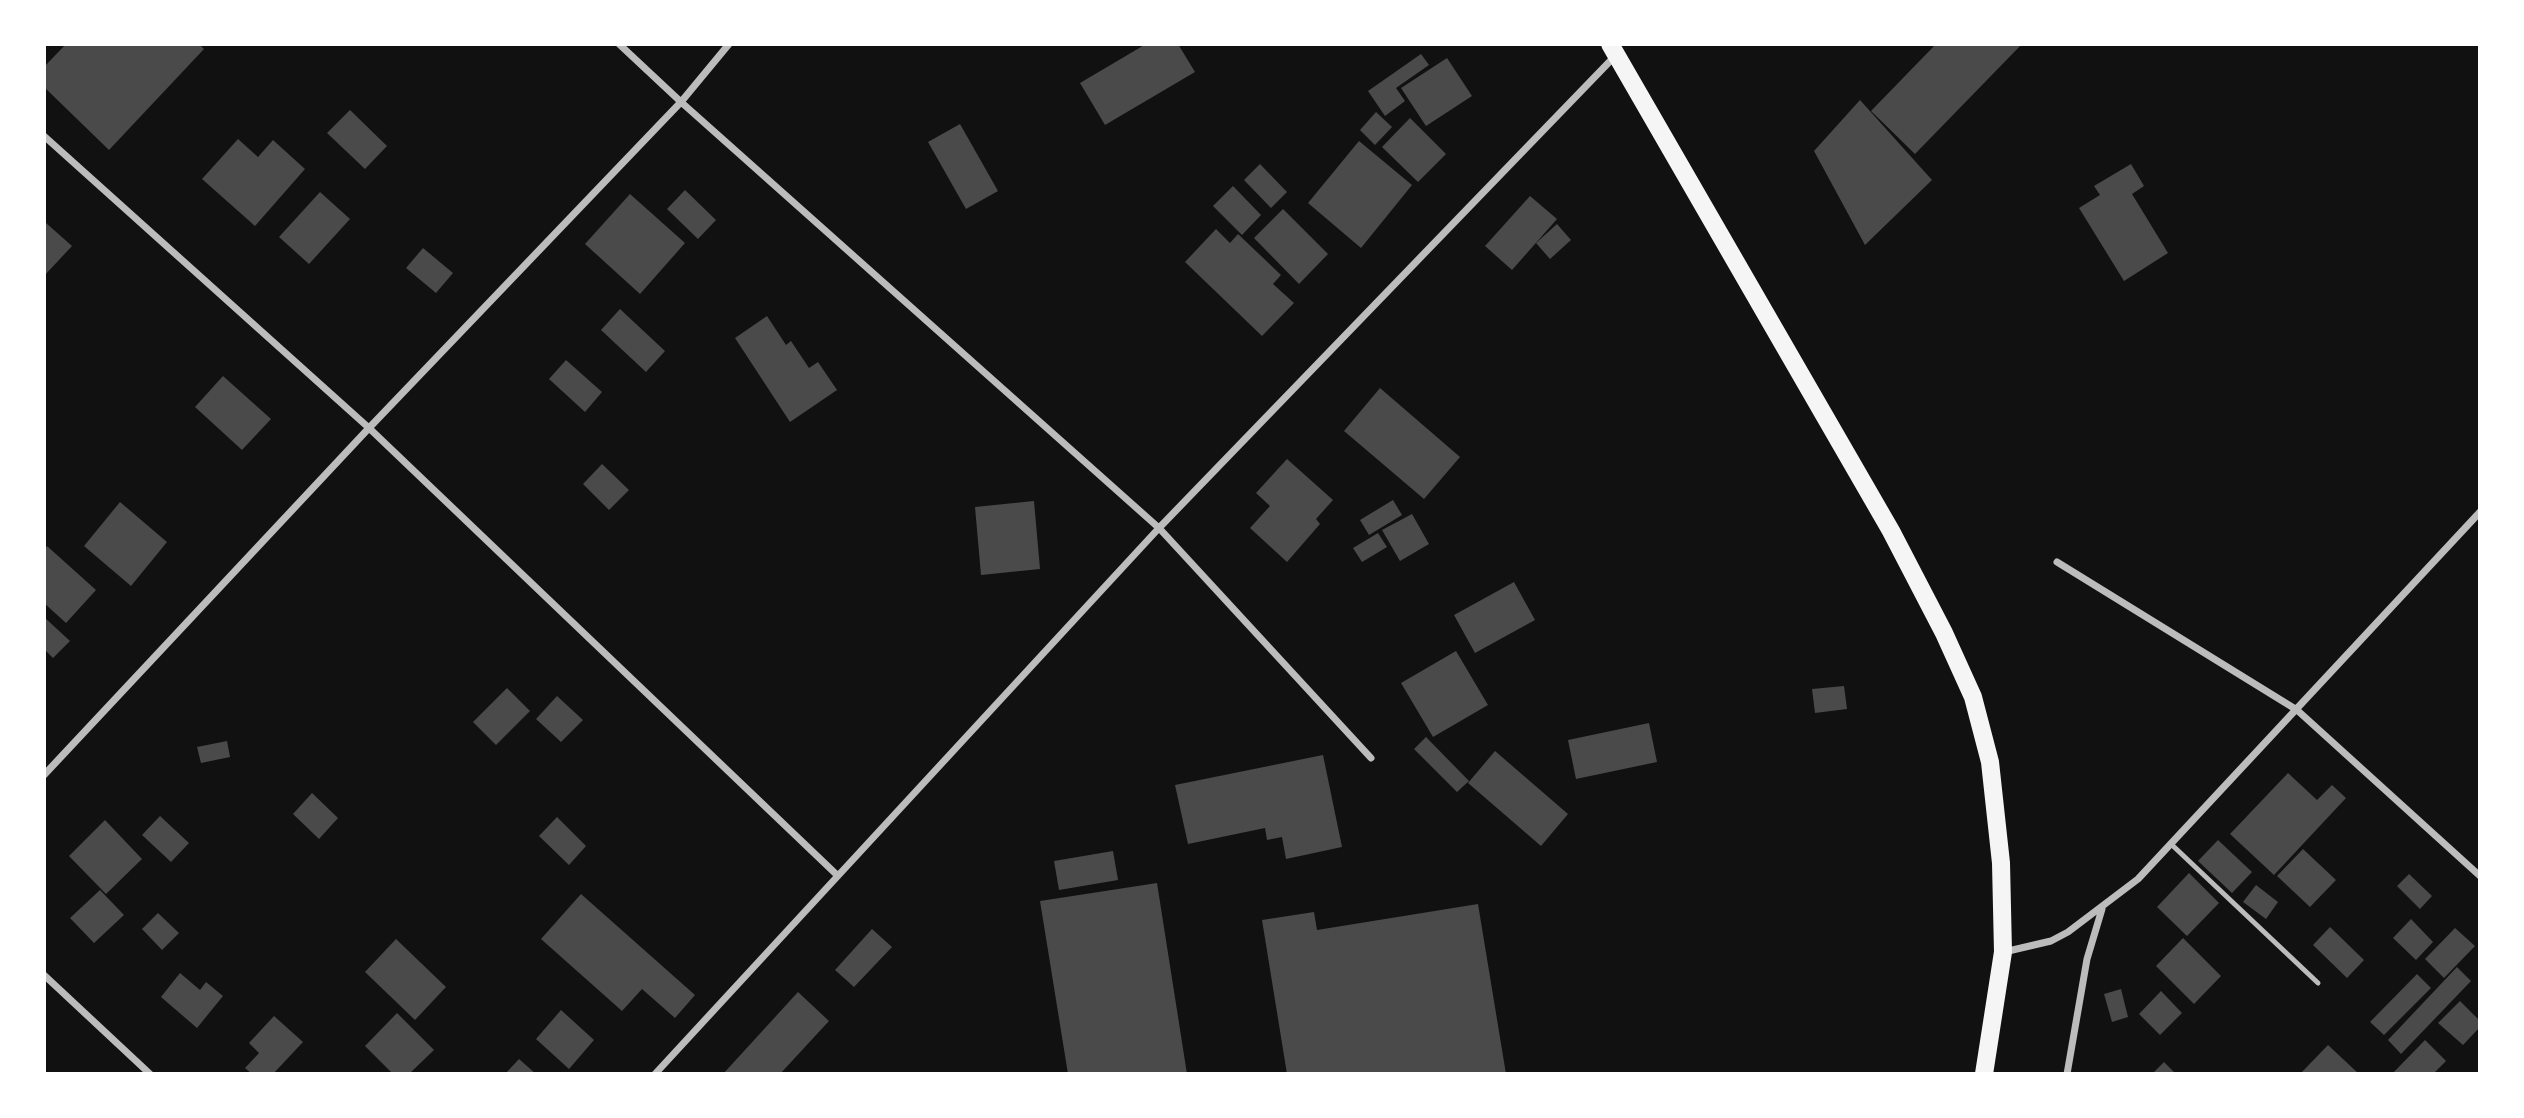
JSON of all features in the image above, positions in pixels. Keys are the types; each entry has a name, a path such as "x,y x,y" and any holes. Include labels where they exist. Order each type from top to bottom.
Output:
{"main road":[{"path":"1609,48 1891,531 1944,633 1973,697 1990,762 2001,863 2003,952 1984,1074"}],"street":[{"path":"619,44 1159,528 1371,758"},
{"path":"44,775 369,428 681,102 729,44"},
{"path":"655,1074 1159,528 1609,48"},
{"path":"44,136 369,428 837,875"},
{"path":"2003,952 2051,941 2068,932 2102,909 2138,879 2480,512"},
{"path":"2057,562 2297,710 2480,876"},
{"path":"2067,1074 2087,959 2102,909"},
{"path":"44,975 149,1074"}],"lane":[{"path":"2171,844 2318,983"}],"building":[{"path":"66,44 199,44 204,49 109,150 44,87 44,67"},
{"path":"1146,44 1178,44 1195,72 1105,125 1080,83"},
{"path":"1936,44 2022,44 1915,154 1871,111"},
{"path":"1421,54 1429,65 1396,88 1405,101 1385,116 1368,91"},
{"path":"1447,58 1472,96 1426,126 1401,88"},
{"path":"1860,100 1932,180 1865,245 1814,151"},
{"path":"350,110 387,146 365,169 327,133"},
{"path":"1376,112 1392,127 1375,145 1360,130"},
{"path":"1410,118 1446,154 1418,182 1382,147"},
{"path":"960,124 998,191 966,209 928,142"},
{"path":"238,139 258,157 273,140 305,169 255,226 202,179"},
{"path":"1359,141 1412,185 1361,248 1308,203"},
{"path":"1260,164 1287,192 1271,208 1244,180"},
{"path":"2131,164 2144,186 2132,194 2168,253 2124,281 2079,208 2100,195 2094,186"},
{"path":"1233,186 1261,215 1242,235 1213,206"},
{"path":"685,190 716,220 698,239 667,209"},
{"path":"320,192 350,219 309,264 279,237"},
{"path":"630,194 685,243 640,294 585,244"},
{"path":"1530,196 1557,219 1512,270 1485,246"},
{"path":"1283,209 1328,254 1299,284 1254,238"},
{"path":"46,223 72,246 44,276 44,226"},
{"path":"1557,224 1571,240 1550,259 1536,243"},
{"path":"1216,229 1230,243 1238,234 1281,275 1273,284 1294,303 1262,336 1185,262"},
{"path":"423,248 453,273 436,293 406,268"},
{"path":"620,309 665,351 646,372 601,330"},
{"path":"767,316 786,345 791,341 809,368 818,362 837,390 790,422 735,338"},
{"path":"566,360 602,392 585,412 549,379"},
{"path":"223,376 271,419 242,450 195,407"},
{"path":"1380,388 1460,457 1424,499 1344,431"},
{"path":"1287,459 1333,500 1316,519 1320,524 1287,562 1250,528 1270,506 1256,493"},
{"path":"602,464 629,490 609,510 583,484"},
{"path":"1393,500 1402,515 1369,535 1360,520"},
{"path":"1034,501 1040,569 981,575 975,507"},
{"path":"120,502 167,542 131,586 84,546"},
{"path":"1412,514 1429,544 1400,561 1382,530"},
{"path":"1378,533 1387,547 1362,562 1353,548"},
{"path":"47,546 96,590 66,623 44,603 44,550"},
{"path":"1514,582 1535,620 1475,653 1454,615"},
{"path":"44,617 70,641 53,658 44,649"},
{"path":"1456,651 1488,705 1433,737 1401,683"},
{"path":"1844,686 1847,709 1815,713 1812,689"},
{"path":"507,688 530,711 496,745 473,722"},
{"path":"557,696 583,720 561,742 536,719"},
{"path":"1649,723 1657,762 1576,779 1568,740"},
{"path":"1426,737 1469,781 1457,792 1414,749"},
{"path":"227,741 230,757 201,763 197,747"},
{"path":"1495,751 1568,814 1541,846 1468,783"},
{"path":"1323,755 1342,847 1286,859 1282,837 1267,840 1265,828 1188,844 1175,785"},
{"path":"2288,773 2317,800 2332,785 2346,798 2274,875 2230,834"},
{"path":"312,793 338,818 319,839 293,814"},
{"path":"160,816 189,843 171,862 142,835"},
{"path":"557,817 586,846 569,865 539,836"},
{"path":"105,820 142,859 106,894 69,856"},
{"path":"2218,840 2252,872 2232,893 2198,861"},
{"path":"2303,849 2336,880 2310,907 2277,876"},
{"path":"1113,851 1118,880 1059,890 1054,861"},
{"path":"2189,873 2219,903 2187,936 2157,907"},
{"path":"2409,874 2432,896 2420,909 2397,886"},
{"path":"1157,883 1187,1074 1068,1074 1040,901"},
{"path":"2256,885 2278,902 2266,919 2243,902"},
{"path":"100,890 124,915 94,943 70,918"},
{"path":"581,894 695,995 675,1018 642,989 622,1011 541,939"},
{"path":"1478,904 1506,1074 1287,1074 1262,920 1314,912 1317,930"},
{"path":"158,913 179,933 162,950 142,929"},
{"path":"2411,919 2433,942 2416,960 2393,938"},
{"path":"2330,927 2364,960 2347,978 2313,945"},
{"path":"2455,928 2475,946 2444,978 2425,959"},
{"path":"872,929 892,947 854,987 835,970"},
{"path":"2183,938 2221,976 2194,1004 2156,966"},
{"path":"396,939 446,987 415,1020 365,972"},
{"path":"2457,967 2471,981 2401,1054 2388,1040"},
{"path":"180,973 200,990 206,982 223,996 197,1028 161,997"},
{"path":"2417,974 2431,988 2384,1035 2370,1022"},
{"path":"2121,989 2128,1017 2112,1022 2104,994"},
{"path":"2161,991 2182,1013 2160,1035 2139,1014"},
{"path":"798,992 829,1021 780,1074 723,1074"},
{"path":"2460,1001 2480,1021 2480,1027 2463,1045 2438,1023"},
{"path":"561,1010 594,1040 569,1069 536,1039"},
{"path":"397,1013 434,1050 409,1074 393,1074 365,1046"},
{"path":"274,1016 303,1042 273,1074 252,1074 245,1068 259,1053 249,1043"},
{"path":"2425,1040 2446,1061 2433,1074 2392,1074"},
{"path":"2328,1045 2359,1074 2300,1074"},
{"path":"519,1059 536,1074 505,1074"},
{"path":"2164,1062 2176,1074 2152,1074"}]}
